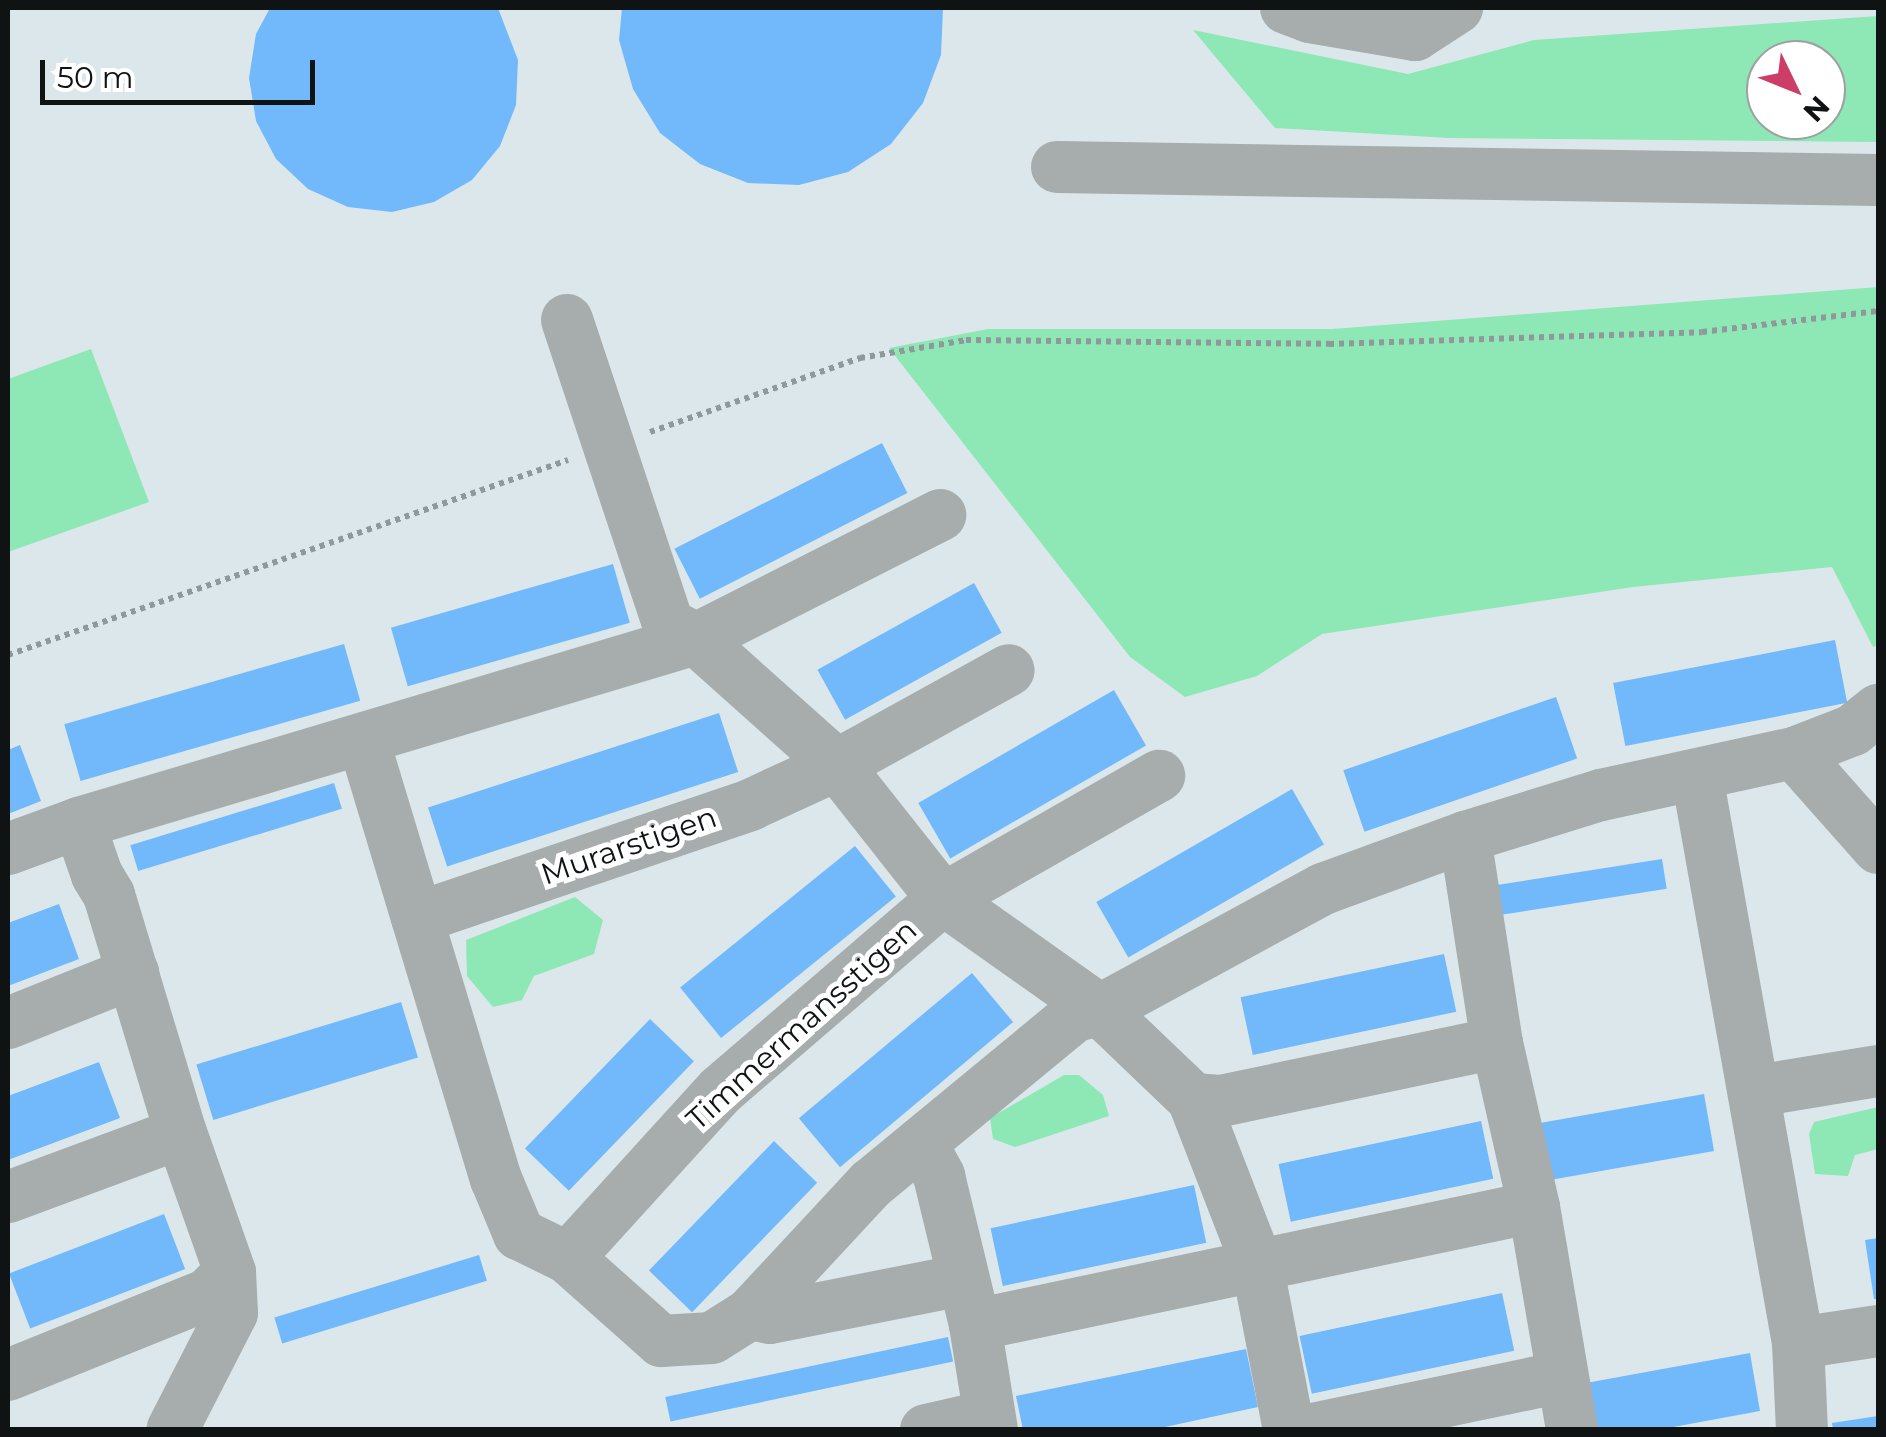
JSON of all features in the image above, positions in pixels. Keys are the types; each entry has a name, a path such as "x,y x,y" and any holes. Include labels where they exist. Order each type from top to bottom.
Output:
{"street":[{"path":"1286,8 1310,17 1415,35 1458,8"},
{"path":"1056,167 1878,180"},
{"path":"567,320 612,445 668,624 696,639 837,766"},
{"path":"8,850 79,822 696,639 940,515"},
{"name":"Murarstigen","path":"418,918 750,804 837,766 1010,670"},
{"path":"364,739 496,1180 519,1234 568,1258 661,1341 712,1338 750,1314 871,1184 1075,1016 1100,1010 1323,889 1465,837 1601,795 1794,753 1853,730 1878,710"},
{"path":"1794,753 1878,848"},
{"name":"Timmermansstigen","path":"837,766 943,899 1100,1010 1193,1099 1258,1264 1289,1430"},
{"name":"Timmermansstigen","path":"568,1258 721,1090 943,899 1159,776"},
{"path":"1697,776 1798,1342 1802,1430"},
{"path":"79,822 97,875 110,895 181,1134 230,1272 232,1313 172,1430"},
{"path":"1465,837 1497,1043 1534,1207 1572,1430"},
{"path":"8,1023 133,973"},
{"path":"1193,1099 1221,1102 1497,1043"},
{"path":"1756,1091 1878,1071"},
{"path":"8,1196 181,1134"},
{"path":"921,1143 939,1176 990,1423 926,1430"},
{"path":"750,1314 770,1318 968,1303 1258,1264 1534,1207"},
{"path":"8,1375 208,1294 230,1272"},
{"path":"1798,1342 1878,1331"},
{"path":"1308,1430 1562,1377"}],"path":[{"path":"8,656 860,358 966,340 1348,344 1702,332 1878,311"}],"green space":[{"path":"1878,16 1878,142 1449,138 1275,128 1193,30 1408,74 1534,40"},
{"path":"1878,287 1878,645 1873,647 1832,567 1633,587 1322,634 1257,676 1185,697 1130,657 889,348 988,329 1332,329"},
{"path":"91,349 149,502 8,552 8,379"},
{"path":"575,897 603,920 594,954 534,976 522,1000 493,1007 467,976 466,940"},
{"path":"1064,1075 1079,1075 1103,1095 1109,1116 1015,1147 993,1139 990,1118"},
{"path":"1878,1107 1878,1149 1855,1155 1848,1176 1815,1174 1809,1134 1814,1122"}],"building":[{"path":"270,8 498,8 518,60 516,105 500,146 472,180 434,202 392,212 348,207 308,189 276,159 256,121 249,78 256,34"},
{"path":"622,8 943,8 941,55 923,103 891,144 848,172 799,185 748,183 700,164 660,133 633,89 619,40"},
{"path":"882,443 907,493 700,599 674,549"},
{"path":"613,564 630,623 408,686 391,628"},
{"path":"974,583 1002,633 845,720 817,670"},
{"path":"1835,640 1847,703 1625,746 1613,683"},
{"path":"344,644 360,701 81,781 64,724"},
{"path":"1114,690 1146,745 950,858 918,803"},
{"path":"1556,697 1577,758 1364,832 1343,770"},
{"path":"719,713 738,772 447,867 428,808"},
{"path":"20,745 41,801 8,814 8,750"},
{"path":"334,783 342,809 138,871 130,845"},
{"path":"1292,789 1324,844 1128,957 1096,902"},
{"path":"855,846 896,897 721,1038 680,988"},
{"path":"1662,859 1667,889 1502,915 1497,885"},
{"path":"59,904 79,959 8,986 8,923"},
{"path":"1444,954 1456,1012 1253,1055 1241,997"},
{"path":"972,973 1013,1022 840,1167 799,1118"},
{"path":"401,1002 418,1057 213,1120 196,1065"},
{"path":"650,1019 694,1061 569,1191 525,1148"},
{"path":"99,1062 120,1118 8,1160 8,1096"},
{"path":"1704,1094 1714,1151 1549,1180 1539,1123"},
{"path":"1481,1121 1493,1179 1291,1222 1279,1164"},
{"path":"774,1141 817,1183 692,1312 649,1270"},
{"path":"1194,1185 1206,1243 1003,1286 991,1228"},
{"path":"164,1214 185,1269 30,1329 9,1273"},
{"path":"1878,1238 1878,1299 1874,1299 1865,1240"},
{"path":"479,1255 487,1281 282,1343 274,1318"},
{"path":"1502,1293 1514,1351 1312,1394 1300,1336"},
{"path":"948,1337 953,1361 671,1422 665,1397"},
{"path":"1246,1349 1258,1407 1151,1430 1023,1430 1016,1396"},
{"path":"1750,1353 1760,1411 1657,1430 1594,1430 1586,1383"},
{"path":"1878,1416 1878,1430 1833,1430 1832,1423"}]}
